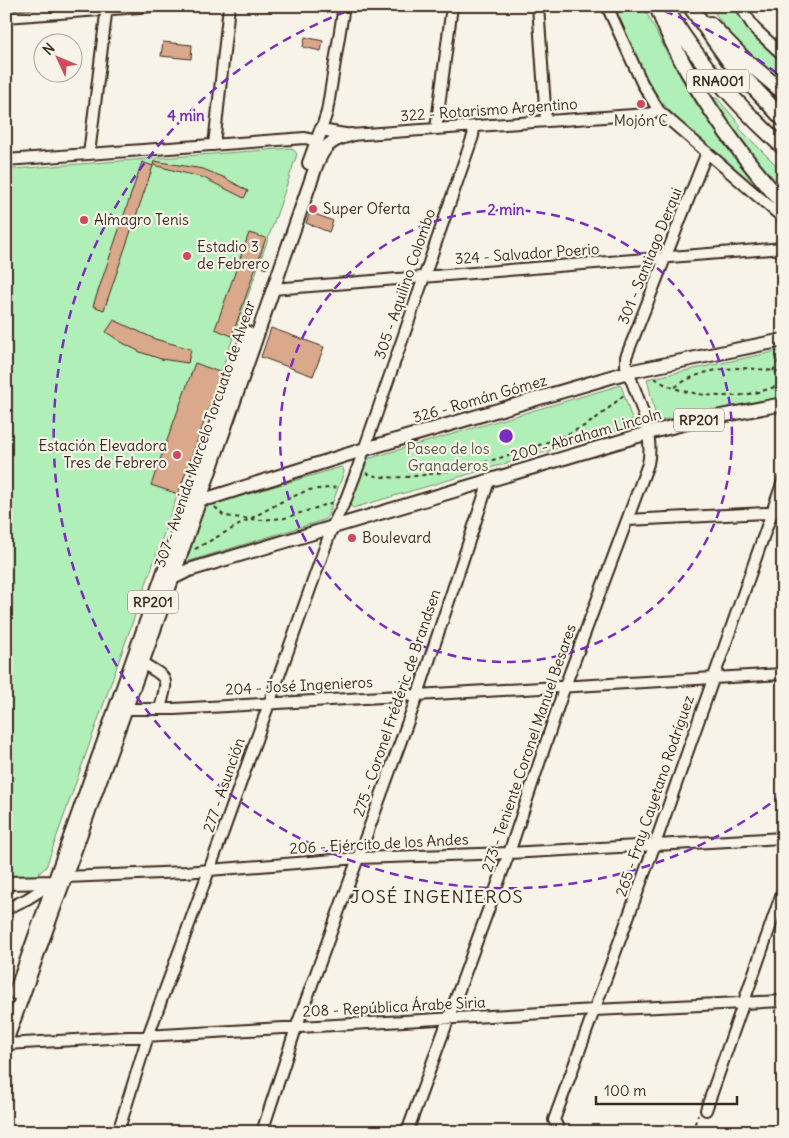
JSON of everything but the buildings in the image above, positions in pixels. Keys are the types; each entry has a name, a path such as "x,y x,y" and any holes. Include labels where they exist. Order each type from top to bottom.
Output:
{"highway":[{"path":"657,6 664,25 684,64 711,109 740,151 783,203"},
{"name":"RNA001","path":"665,6 695,52 716,79 748,115 783,147"},
{"path":"691,6 743,58 783,92"},
{"name":"RNA001","path":"691,6 729,62 783,119"}],"main road":[{"name":"307 - Avenida Marcelo Torcuato de Alvear","path":"6,1043 66,877 121,707 142,663 320,155 334,140 351,135"},
{"name":"307 - Avenida Marcelo Torcuato de Alvear","path":"6,1016 54,882 200,499 319,136"},
{"name":"326 - Román Gómez","path":"200,499 628,372 782,340"},
{"name":"200 - Abraham Lincoln","path":"172,578 189,570 333,526 648,433 695,421 783,404"},
{"path":"6,883 54,882 66,877"}],"street":[{"path":"6,17 106,8 154,6"},
{"path":"214,145 229,6"},
{"path":"319,136 327,112 344,6"},
{"path":"436,129 452,6"},
{"path":"538,6 546,121"},
{"path":"607,6 642,83 659,111 783,218"},
{"path":"740,6 755,29 783,55"},
{"path":"89,154 106,8"},
{"name":"322 - Rotarismo Argentino","path":"6,160 319,136 647,114 659,111"},
{"name":"305 - Aquilino Colombo","path":"362,450 424,277 474,126"},
{"name":"301 - Santiago Derqui","path":"628,372 626,357 628,348 707,152"},
{"name":"324 - Salvador Poerio","path":"273,289 783,248"},
{"name":"273 - Teniente Coronel Manuel Besares","path":"408,1132 508,853 565,686 648,464 650,454 648,433 628,372"},
{"name":"277 - Asunción","path":"118,1132 148,1036 333,526 357,470 362,450"},
{"name":"275 - Coronel Frédéric de Brandsen","path":"262,1132 296,1028 418,694 489,481"},
{"name":"265 - Fray Cayetano Rodríguez","path":"560,1132 554,1120 655,844 713,678 777,512 783,481"},
{"path":"628,520 777,512"},
{"path":"142,663 162,674 165,678 166,684 160,709"},
{"name":"204 - José Ingenieros","path":"121,707 160,709 783,674"},
{"name":"206 - Ejército de los Andes","path":"66,877 358,858 508,853 783,838"},
{"path":"6,910 54,882"},
{"path":"706,1110 783,890"},
{"name":"208 - República Árabe Siria","path":"6,1043 595,1010 783,1002"}],"path":[{"path":"774,371 780,358 782,340"},
{"path":"674,388 683,381 704,372 735,368 783,373"},
{"path":"644,369 659,382 681,391 715,396 748,394 783,384"},
{"path":"357,470 373,477 424,475 509,456 554,441 583,427 633,387"},
{"path":"180,556 248,519 308,490 331,486 350,487"},
{"path":"200,499 215,507 224,516 248,519 285,518 346,499"},
{"path":"692,1132 698,1113 706,1110"},
{"path":"655,1132 656,1127 676,1132"}],"green space":[{"path":"610,6 643,6 668,55 696,103 730,149 783,212 680,122 659,99 635,60"},
{"path":"710,6 733,6 747,29 783,61 783,84 738,45"},
{"path":"714,98 717,98 741,126 739,128 783,172 783,195 727,123"},
{"path":"292,148 297,154 280,205 46,867 36,876 6,877 6,167 13,169"},
{"path":"783,350 783,398 657,421 647,379"},
{"name":"Paseo de los Granaderos","path":"621,385 634,426 353,508 348,504 367,459"},
{"path":"341,467 344,472 328,515 324,520 186,562 204,507"},
{"path":"403,1126 399,1132 338,1132 337,1128"}],"place":[{"name":"Mojón C","path":"641,104"},
{"name":"Super Oferta","path":"313,209"},
{"name":"Almagro Tenis","path":"84,220"},
{"name":"Estadio 3 de Febrero","path":"187,256"},
{"name":"Estación Elevadora Tres de Febrero","path":"177,455"},
{"name":"Boulevard","path":"352,538"}],"district":[{"name":"JOSÉ INGENIEROS","path":"437,897"}]}
